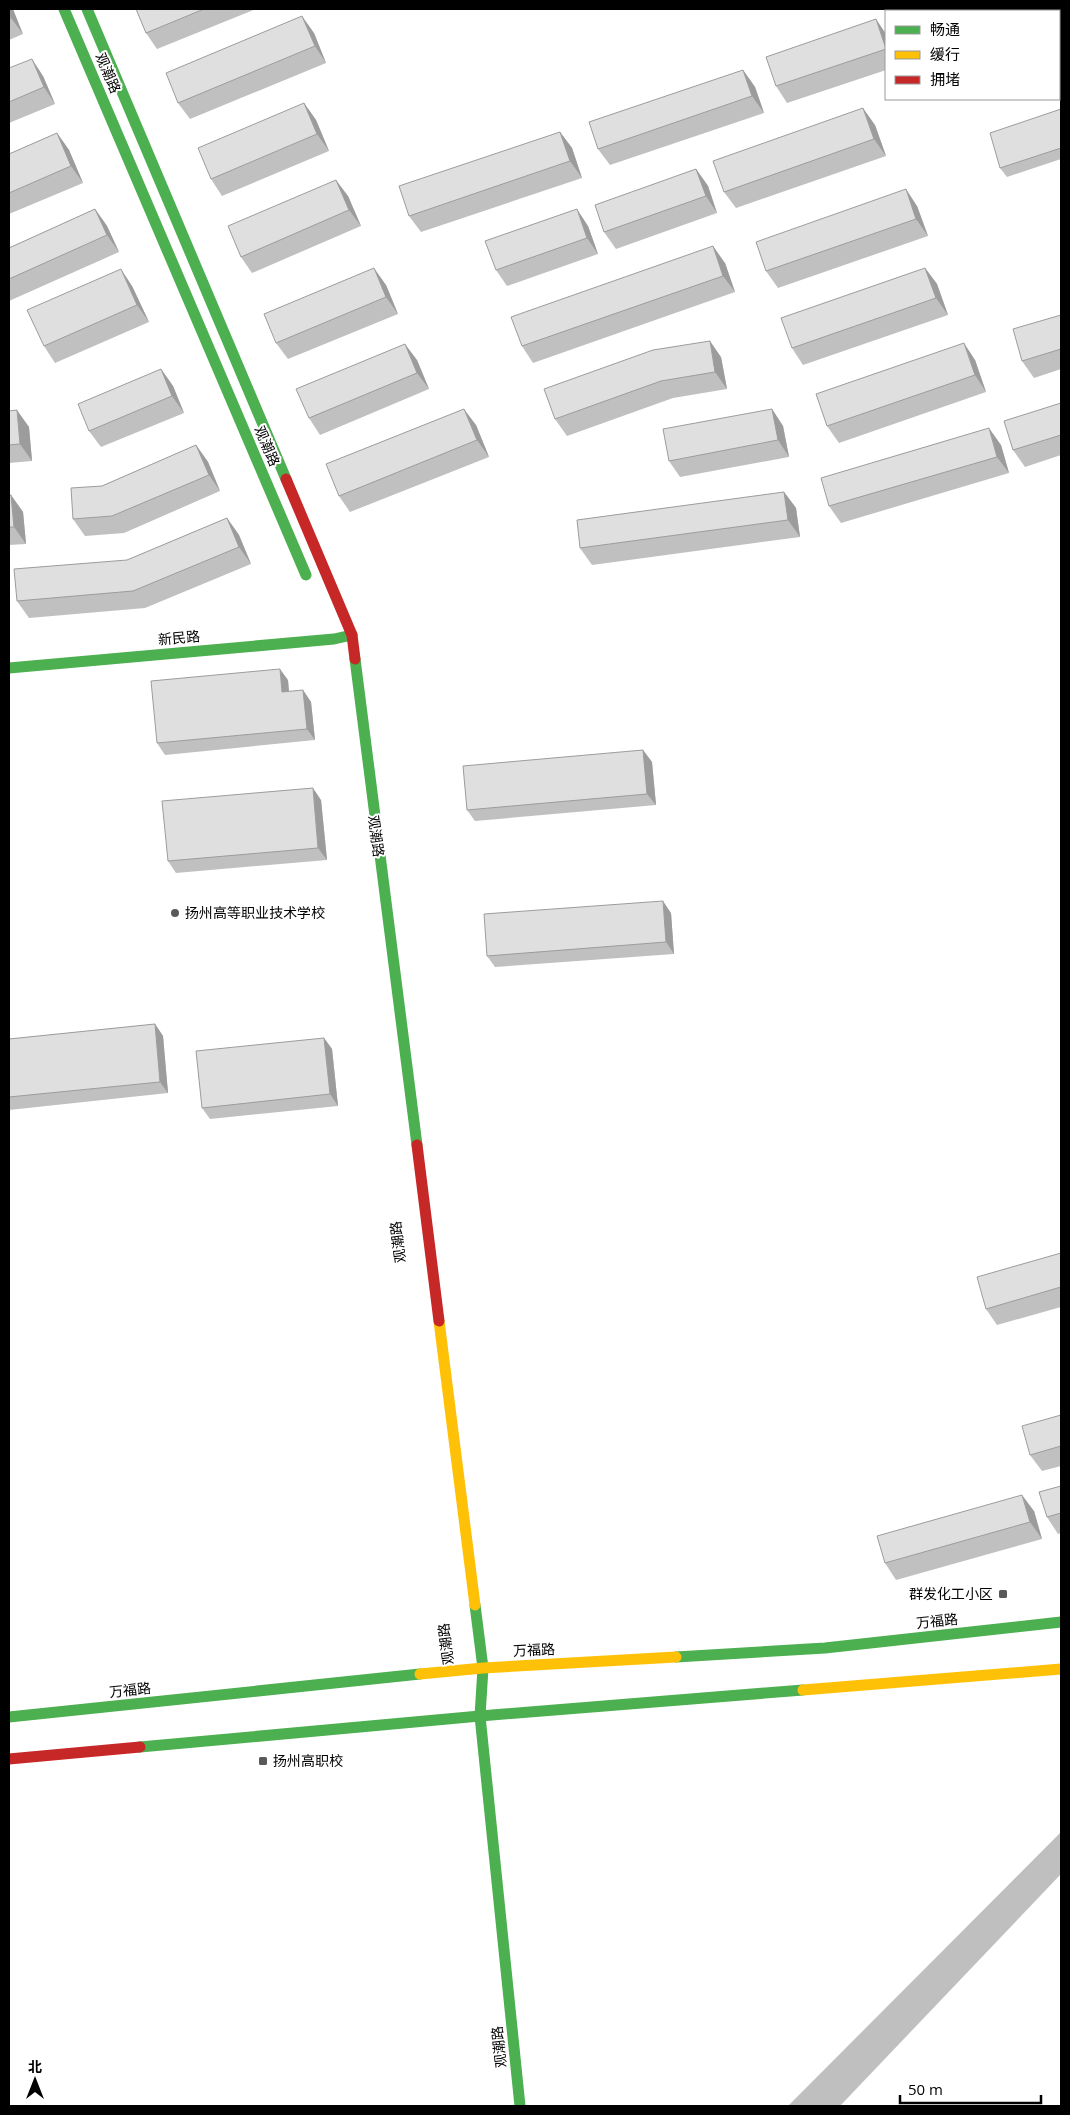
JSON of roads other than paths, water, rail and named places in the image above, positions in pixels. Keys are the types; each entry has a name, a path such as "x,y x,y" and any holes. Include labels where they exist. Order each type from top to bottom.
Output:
{"street":[{"name":"观潮路","path":"64,9 310,585"},
{"name":"观潮路","path":"88,9 352,635 483,1668 480,1716 520,2106"},
{"name":"新民路","path":"9,668 333,640 352,635"},
{"name":"万福路","path":"9,1718 467,1675 483,1668 824,1648 1061,1622"},
{"path":"9,1758 480,1716 1061,1669"},
{"name":"观潮路","path":"467,1675 480,1716"}],"place":[{"name":"扬州高等职业技术学校","path":"175,913"},
{"name":"群发化工小区","path":"1003,1594"},
{"name":"扬州高职校","path":"263,1761"}]}
